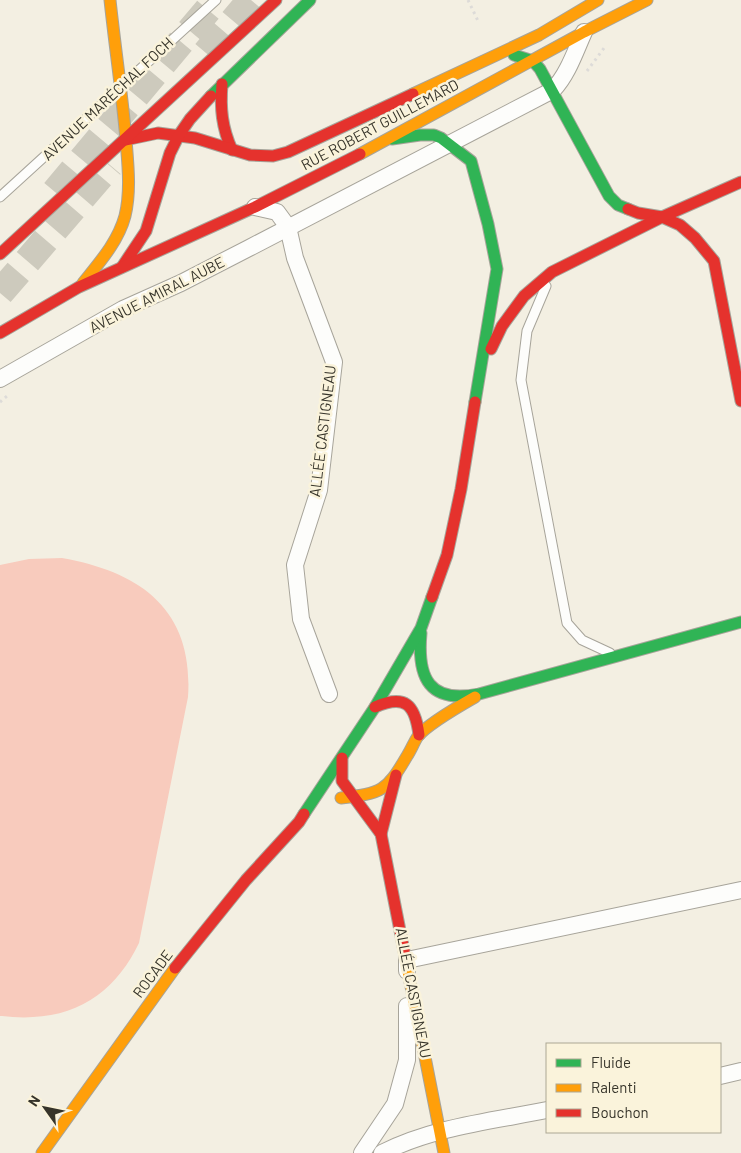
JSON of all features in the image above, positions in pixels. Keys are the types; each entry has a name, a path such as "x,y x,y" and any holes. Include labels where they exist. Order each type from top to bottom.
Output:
{"street":[{"path":"0,334 10,326 79,287 104,258 125,217 129,196 129,172 110,0"},
{"path":"2,250 125,140 276,0"},
{"path":"121,268 146,231 165,168 179,135 195,113 222,84 310,0"},
{"name":"RUE ROBERT GUILLEMARD","path":"125,140 158,133 179,135 250,155 273,156 288,152 539,35 598,0"},
{"name":"RUE ROBERT GUILLEMARD","path":"79,287 255,207 388,140 584,32 647,0"},
{"path":"255,207 277,212 288,227 553,90 561,82 584,32"},
{"path":"502,52 533,61 540,69 609,196 618,205 638,213 662,217 680,225 695,238 714,261 741,401"},
{"path":"222,84 220,119 232,150"},
{"path":"299,822 375,707 421,628 447,555 461,489 497,269 488,224 471,161 449,144 434,136 420,135 388,140"},
{"path":"480,374 502,326 524,296 552,272 662,217 741,182"},
{"name":"AVENUE AMIRAL AUBE","path":"0,379 123,309 181,283 288,227"},
{"name":"ALLÉE CASTIGNEAU","path":"288,227 295,258 334,362 319,490 295,565 302,619 329,694"},
{"path":"421,628 419,650 421,670 435,690 448,696 461,697 479,694 741,622"},
{"path":"333,800 368,795 386,787 396,775 419,735 455,708 479,694"},
{"path":"375,707 394,700 406,703 413,709 418,720 419,735"},
{"path":"342,758 342,781 381,834"},
{"path":"381,834 396,775"},
{"path":"299,822 319,809"},
{"name":"ROCADE","path":"42,1153 156,994 206,929 246,880 299,822"},
{"name":"ALLÉE CASTIGNEAU","path":"381,834 444,1153"},
{"path":"362,1153 395,1104 407,1060 407,960 741,890"},
{"path":"721,1076 741,1072"},
{"path":"382,1153 400,1143 440,1131 546,1110"}],"lane":[{"name":"AVENUE MARÉCHAL FOCH","path":"0,197 216,0"},
{"path":"552,272 526,331 521,380 567,623 582,640 617,657"}],"path":[{"path":"468,0 479,23"},
{"path":"586,73 602,49 610,44"}],"shaded area":[{"path":"62,558 90,564 116,573 138,585 157,600 172,618 182,641 188,667 188,697 139,943 130,959 121,973 97,996 68,1011 51,1015 25,1017 0,1016 0,565 29,559"}],"tunnel":[{"path":"55,192 216,0"},
{"path":"206,53 251,0"},
{"path":"0,293 110,165"}],"traffic: fast":[{"path":"211,96 310,0"},
{"path":"514,55 533,61 540,69 609,196 618,205 628,209"},
{"path":"392,139 434,135 441,138 471,161 488,224 497,269 475,402"},
{"path":"304,814 375,707 421,628 432,597"},
{"path":"421,633 420,649 424,675 438,691 448,695 462,696 479,694 741,622"}],"traffic: slow":[{"path":"83,283 118,235 125,216 128,197 123,105 110,0"},
{"path":"413,94 539,35 598,0"},
{"path":"360,154 584,32 647,0"},
{"path":"341,798 382,789 394,777 418,736 423,731 475,697"},
{"path":"406,961 444,1153"},
{"path":"42,1153 175,968"}],"traffic: jam":[{"path":"0,254 276,0"},
{"path":"222,84 222,118 232,150"},
{"path":"125,140 158,133 195,138 250,155 273,156 288,152 413,94"},
{"path":"122,267 146,231 170,153 179,135 190,119 211,96"},
{"path":"0,333 79,287 255,207 360,154"},
{"path":"491,349 502,326 524,296 552,272 662,217 741,182"},
{"path":"628,209 638,213 662,217 680,225 695,238 714,261 741,401"},
{"path":"432,597 447,555 461,489 475,402"},
{"path":"375,707 394,702 407,704 415,716 419,735"},
{"path":"342,758 342,781 381,834 406,961"},
{"path":"381,834 396,775"},
{"path":"175,968 246,880 299,822 304,814"}]}
